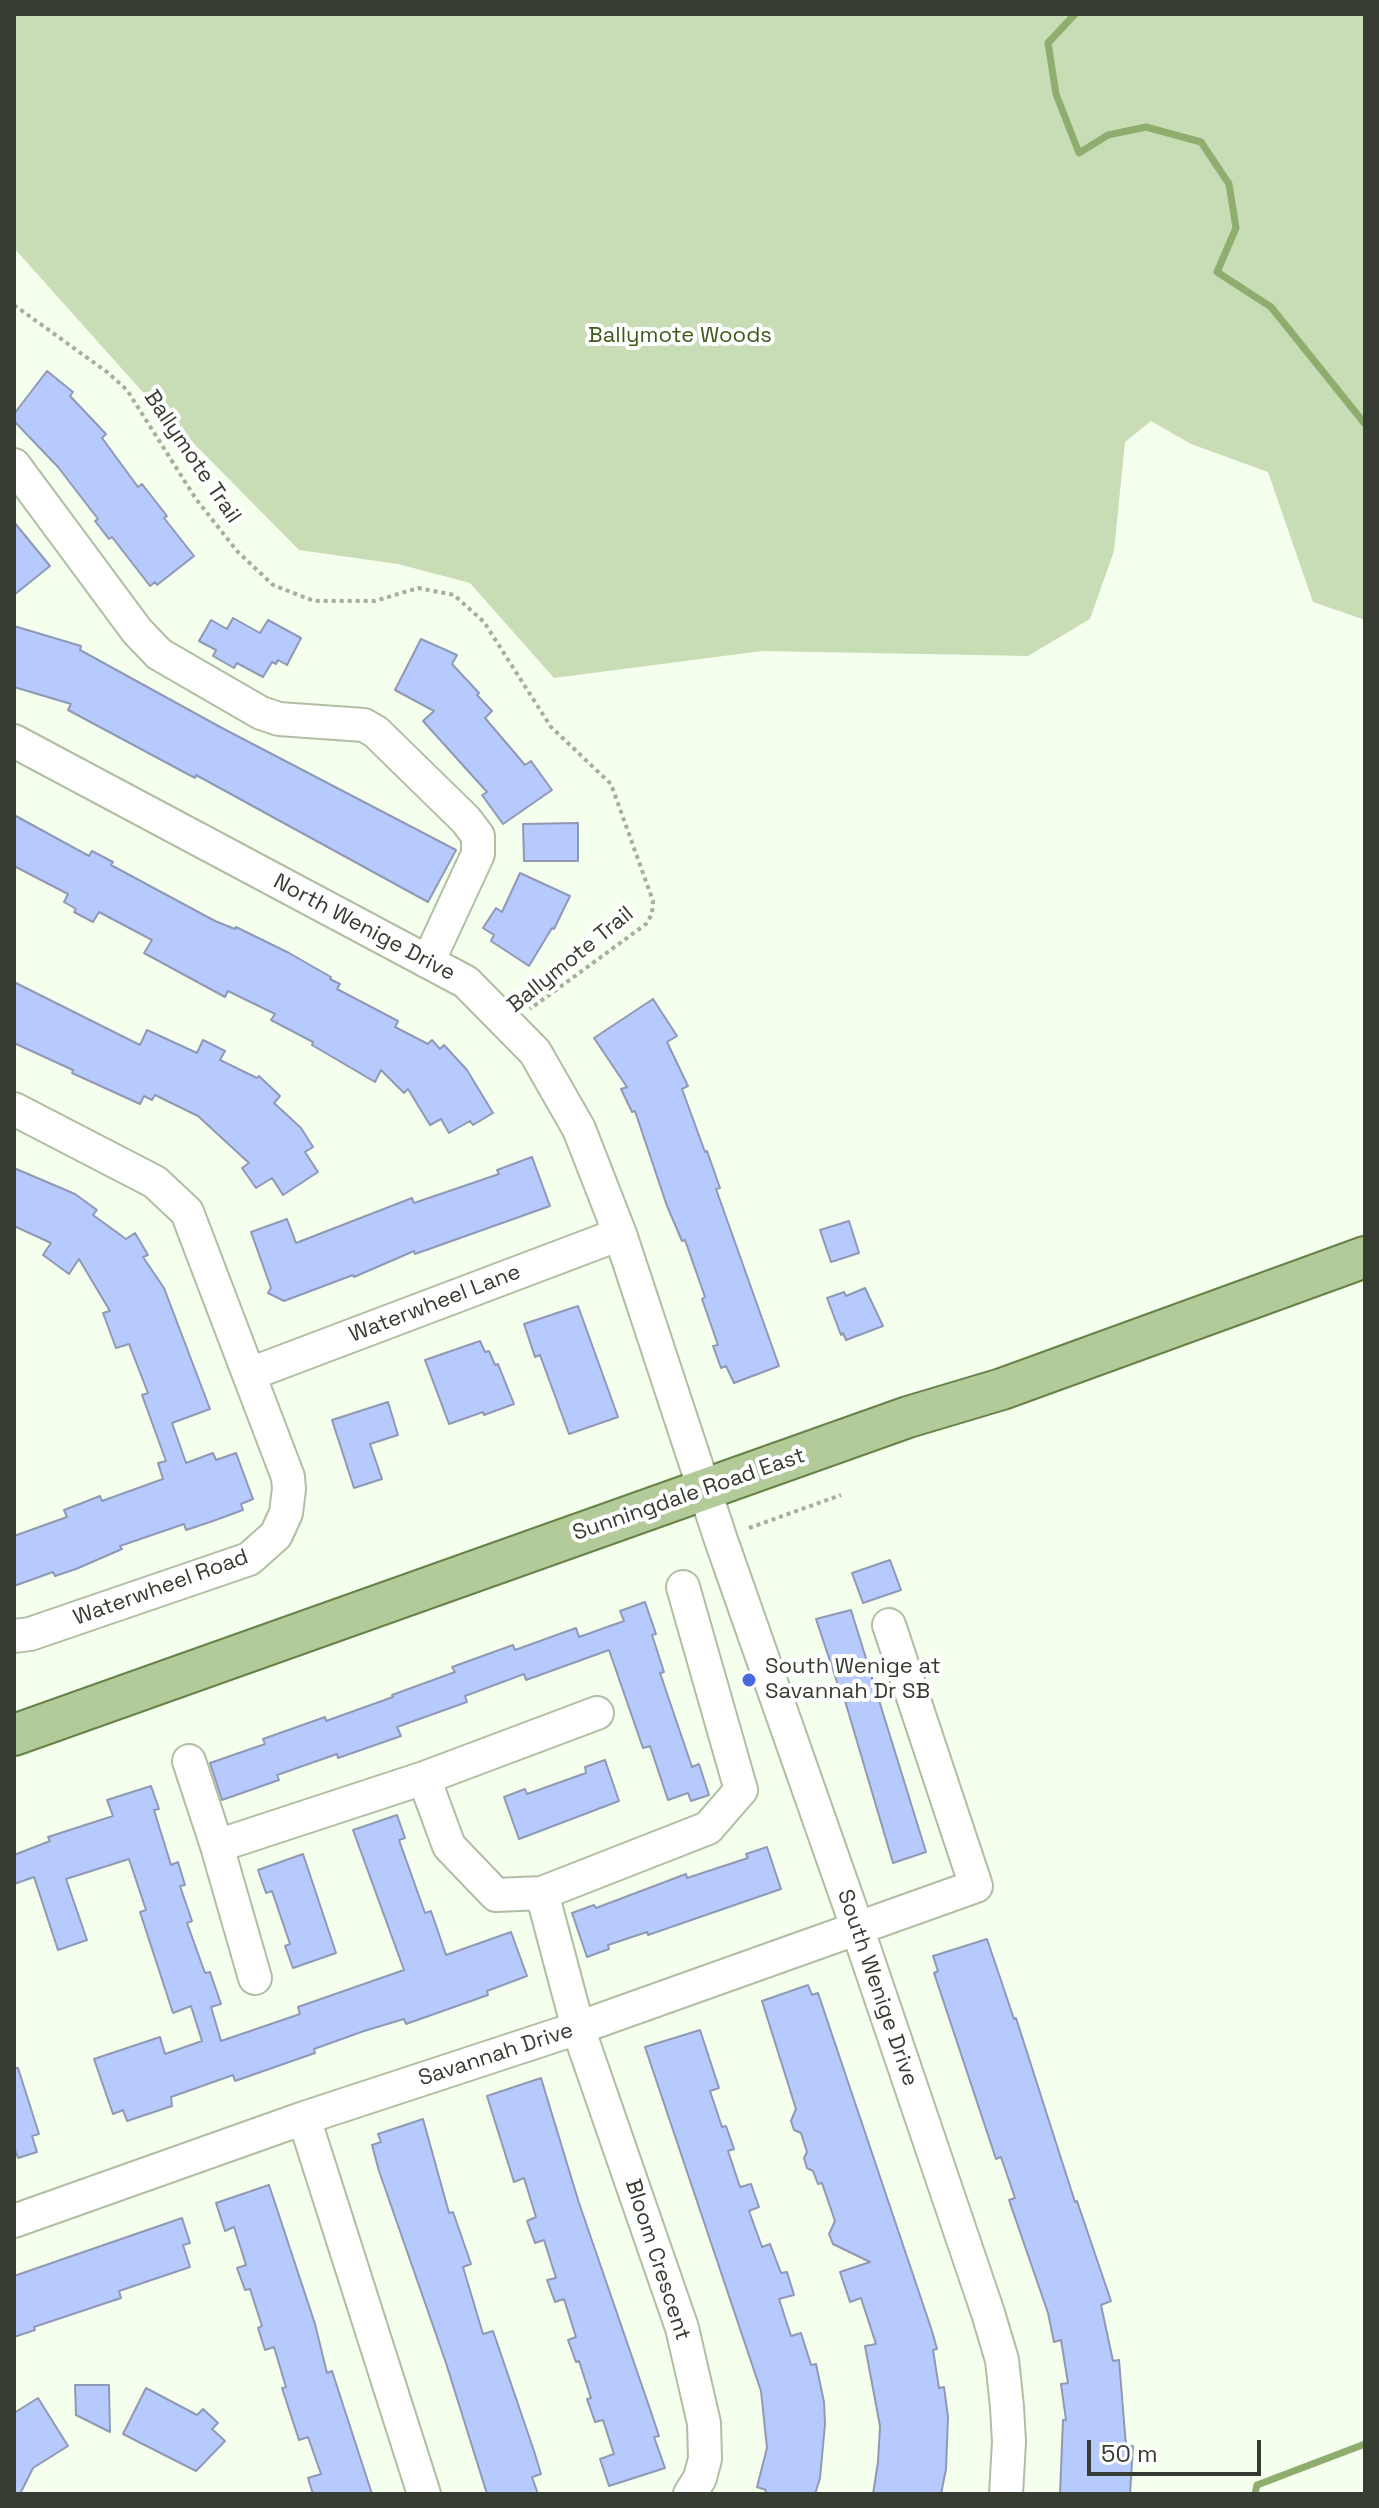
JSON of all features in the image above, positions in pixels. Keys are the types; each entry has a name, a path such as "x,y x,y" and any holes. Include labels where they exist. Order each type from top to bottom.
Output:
{"main road":[{"name":"Sunningdale Road East","path":"14,1735 908,1417 1002,1389 1365,1257"}],"street":[{"path":"14,465 137,631 159,654 270,716 364,725 376,732 466,820 478,836 478,854 428,962"},
{"name":"North Wenige Drive","path":"14,741 466,982 535,1052 579,1129 620,1234 705,1490"},
{"name":"Waterwheel Road","path":"14,1109 155,1182 187,1212 288,1477 286,1513 276,1535 268,1545 238,1564 30,1634 14,1636"},
{"name":"Waterwheel Lane","path":"250,1374 620,1234"},
{"name":"South Wenige Drive","path":"705,1490 1002,2360 1009,2442 1006,2494"},
{"path":"424,1778 449,1846 496,1895 542,1893 708,1828 741,1790 683,1587"},
{"name":"Savannah Drive","path":"14,2221 304,2118 578,2028 976,1886 889,1625"},
{"path":"217,1846 424,1778 597,1713"},
{"path":"189,1761 255,1978"},
{"name":"Bloom Crescent","path":"542,1893 578,2028 682,2328 704,2423 705,2459 700,2478 690,2494"},
{"path":"304,2118 424,2494"}],"path":[{"name":"Ballymote Trail","path":"14,305 127,390 196,499 237,551 273,585 314,601 375,601 418,588 454,595 484,622 551,727 611,784 653,901 652,914 646,924 537,1002 512,1028"},
{"path":"749,1528 841,1495"}],"green space":[{"name":"Ballymote Woods","path":"14,14 1365,14 1365,620 1313,602 1268,472 1191,444 1151,421 1125,442 1114,551 1090,619 1028,656 762,651 554,678 470,583 398,564 299,550 140,389 14,248"}],"building":[{"path":"47,371 73,392 70,396 106,434 102,438 138,487 142,484 167,516 164,518 194,556 157,585 155,582 150,586 112,537 109,539 95,521 98,519 58,467 14,421 14,414"},
{"path":"14,522 50,566 14,595"},
{"path":"233,618 260,633 268,620 301,638 287,665 278,660 276,664 272,662 263,677 237,663 234,668 213,656 216,650 199,641 211,620 227,629"},
{"path":"14,626 81,646 80,650 222,728 456,850 428,902 196,775 195,778 68,710 71,704 14,687"},
{"path":"421,639 457,655 452,664 492,711 485,718 525,765 531,761 552,790 503,824 482,795 487,792 423,721 434,711 395,690"},
{"path":"14,815 89,856 92,851 113,862 111,865 215,921 236,927 289,953 331,977 340,984 337,989 398,1021 395,1027 428,1044 432,1040 440,1049 444,1045 467,1070 493,1113 473,1125 470,1121 449,1133 441,1119 430,1125 408,1089 404,1093 381,1070 375,1082 312,1045 313,1042 271,1020 275,1014 228,991 225,997 144,953 152,940 99,912 93,922 74,912 76,909 64,902 68,894 14,866"},
{"path":"578,823 578,861 524,861 523,824"},
{"path":"520,873 570,896 554,929 529,966 491,941 494,935 483,928 496,908 502,912"},
{"path":"14,982 140,1045 147,1030 197,1053 203,1040 225,1051 220,1060 257,1078 259,1076 280,1096 274,1103 301,1128 313,1147 305,1152 318,1172 283,1195 272,1178 256,1188 242,1168 249,1163 198,1116 155,1095 152,1100 144,1096 140,1104 14,1043"},
{"path":"653,999 677,1036 667,1042 688,1086 682,1089 720,1188 716,1189 779,1366 734,1383 726,1366 721,1368 713,1346 718,1345 702,1299 705,1297 685,1240 682,1241 667,1206 635,1111 632,1112 621,1089 627,1087 594,1038"},
{"path":"532,1157 550,1206 415,1254 414,1251 354,1277 284,1301 268,1293 271,1288 251,1232 287,1219 296,1243 412,1198 414,1203 499,1174 497,1170"},
{"path":"14,1168 75,1194 97,1210 93,1215 126,1239 135,1233 148,1255 143,1257 164,1288 210,1409 172,1423 186,1463 213,1453 216,1460 236,1453 253,1499 241,1504 243,1510 213,1521 186,1530 184,1524 120,1546 122,1549 76,1569 55,1576 53,1572 14,1586 14,1536 67,1517 64,1510 100,1496 102,1501 163,1479 158,1463 166,1461 142,1395 148,1393 129,1344 116,1348 103,1313 110,1311 79,1259 69,1274 43,1255 51,1243 14,1226"},
{"path":"849,1221 859,1253 831,1262 820,1230"},
{"path":"865,1288 883,1326 846,1340 843,1333 841,1335 827,1298 844,1292 846,1296"},
{"path":"578,1306 618,1417 569,1434 540,1355 535,1357 524,1324"},
{"path":"480,1341 495,1365 498,1364 514,1404 449,1424 425,1360"},
{"path":"388,1402 398,1435 370,1444 382,1479 354,1488 332,1420"},
{"path":"890,1560 901,1590 863,1603 852,1573"},
{"path":"645,1602 656,1634 652,1635 664,1672 660,1673 692,1767 699,1764 709,1795 691,1801 688,1793 668,1800 650,1746 643,1748 609,1650 526,1680 524,1674 465,1696 467,1702 397,1727 401,1736 277,1775 279,1780 222,1800 210,1763 265,1744 263,1739 393,1697 455,1672 452,1667 513,1645 515,1650 576,1628 579,1637 624,1621 620,1611"},
{"path":"851,1610 926,1852 893,1863 843,1694 816,1619"},
{"path":"605,1760 619,1801 519,1839 504,1797 525,1789 527,1794 586,1773 585,1767"},
{"path":"151,1786 159,1809 154,1810 171,1865 178,1862 185,1885 180,1886 192,1921 187,1923 205,1973 210,1972 221,2004 211,2007 221,2041 300,2014 298,2007 404,1970 353,1830 397,1815 405,1838 399,1840 425,1913 431,1911 446,1955 511,1932 527,1976 487,1991 488,1995 406,2024 404,2019 364,2031 314,2049 315,2053 235,2081 233,2075 171,2097 172,2106 127,2121 123,2110 113,2114 94,2059 160,2037 165,2054 202,2041 191,2006 173,2013 140,1912 146,1910 129,1859 66,1879 87,1940 58,1950 34,1877 14,1884 14,1855 50,1841 48,1837 113,1816 107,1800"},
{"path":"767,1847 781,1889 648,1935 647,1932 608,1945 609,1949 587,1957 572,1913 594,1905 596,1908 686,1874 687,1878 748,1858 746,1854"},
{"path":"303,1854 336,1953 293,1968 285,1946 290,1944 272,1891 266,1893 258,1870"},
{"path":"987,1939 1111,2301 1101,2305 1113,2361 1119,2360 1126,2446 1133,2446 1130,2494 1060,2494 1063,2420 1066,2420 1061,2384 1068,2383 1061,2340 1054,2342 1048,2313 1009,2200 1015,2198 1001,2157 996,2159 934,1973 938,1971 933,1956"},
{"path":"808,1985 812,1995 818,1993 937,2349 933,2350 939,2388 944,2387 948,2417 946,2469 941,2494 873,2494 880,2426 865,2346 876,2344 861,2298 850,2302 840,2272 870,2262 833,2244 829,2234 835,2221 822,2183 818,2184 813,2171 807,2168 804,2158 807,2152 801,2133 794,2130 791,2121 796,2109 762,2001"},
{"path":"700,2030 719,2088 710,2091 722,2127 726,2126 734,2149 728,2151 740,2187 751,2184 759,2207 749,2211 762,2247 770,2244 781,2273 787,2272 794,2295 779,2299 791,2336 801,2333 811,2365 816,2364 825,2424 820,2478 815,2494 765,2494 766,2490 757,2487 767,2448 761,2391 645,2047"},
{"path":"14,2068 18,2068 39,2134 32,2136 37,2152 18,2158 14,2147"},
{"path":"541,2078 579,2203 659,2436 654,2437 665,2468 609,2486 600,2459 614,2454 603,2420 595,2422 587,2399 591,2398 579,2361 576,2362 568,2340 576,2337 564,2299 555,2302 547,2280 556,2278 544,2240 535,2243 527,2221 536,2217 524,2178 514,2182 487,2096"},
{"path":"423,2119 449,2213 453,2212 471,2264 463,2267 483,2334 493,2331 534,2451 541,2474 532,2477 538,2494 487,2494 446,2363 379,2171 372,2145 381,2142 378,2134"},
{"path":"269,2185 315,2324 327,2373 332,2371 372,2494 313,2494 308,2478 321,2474 308,2437 299,2440 282,2388 286,2387 274,2347 265,2350 258,2328 262,2326 250,2289 245,2290 237,2268 246,2265 234,2227 225,2231 216,2203"},
{"path":"182,2218 190,2243 183,2245 190,2267 119,2291 121,2298 34,2327 35,2330 14,2337 14,2276"},
{"path":"75,2385 109,2385 110,2432 76,2415"},
{"path":"146,2388 197,2415 203,2409 218,2423 212,2429 225,2441 196,2471 123,2434"},
{"path":"38,2398 68,2446 33,2468 20,2494 14,2494 14,2413"}],"waterway":[{"path":"1075,14 1048,43 1056,94 1079,153 1108,135 1146,127 1201,142 1229,184 1236,228 1217,272 1271,307 1365,424"},
{"path":"1255,2494 1257,2485 1365,2444"}],"place":[{"name":"South Wenige at Savannah Dr SB","path":"749,1680"}]}
